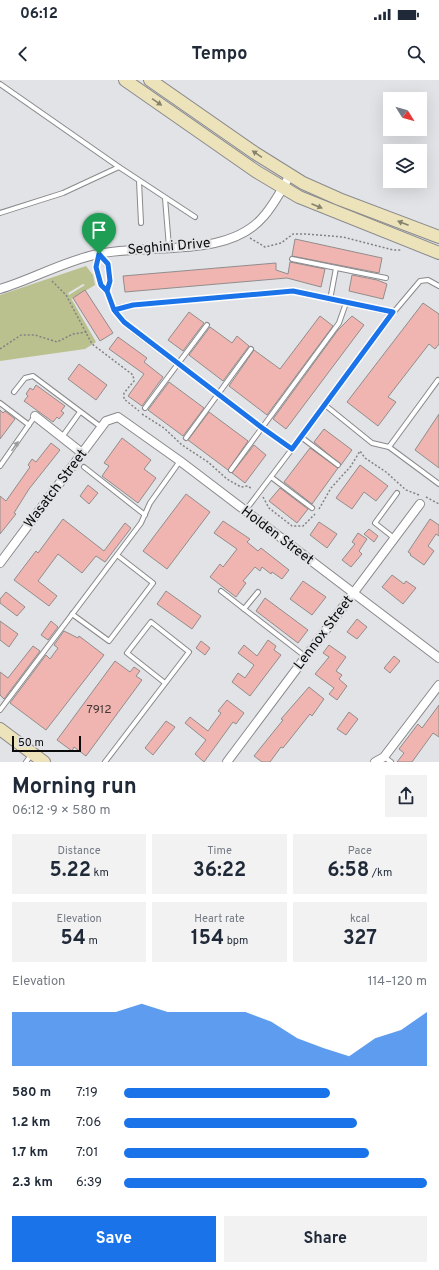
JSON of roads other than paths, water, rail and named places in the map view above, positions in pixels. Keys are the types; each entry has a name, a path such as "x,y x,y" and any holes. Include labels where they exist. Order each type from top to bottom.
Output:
{"main road":[{"path":"125,80 282,188 330,211 439,253"},
{"path":"150,80 290,176 327,194 439,237"},
{"path":"0,729 29,758 44,762"}],"street":[{"name":"Seghini Drive","path":"0,288 73,261 99,254 206,245 238,236 256,224 263,217 290,176"},
{"path":"36,416 82,453"},
{"name":"Wasatch Street","path":"0,563 106,421 113,417"},
{"name":"Holden Street","path":"113,417 123,418 439,658"},
{"name":"Lennox Street","path":"227,762 420,504"},
{"path":"376,762 388,759 439,685"}],"lane":[{"path":"0,85 139,181 195,217"},
{"path":"0,213 63,193 119,167"},
{"path":"139,181 141,223"},
{"path":"165,198 170,247"},
{"path":"99,254 108,264 110,281 107,291"},
{"path":"99,254 96,267 101,285 107,291 114,310 134,331 292,449"},
{"path":"292,259 386,278"},
{"path":"330,300 336,268"},
{"path":"245,512 393,312 420,281 428,280 439,286"},
{"path":"114,310 133,305 293,291 330,300 393,312"},
{"path":"230,470 339,323 346,303"},
{"path":"145,408 207,325"},
{"path":"186,438 251,349"},
{"path":"14,392 25,378 33,376 102,427"},
{"path":"389,447 439,380"},
{"path":"0,402 29,425"},
{"path":"325,405 372,442 389,447 439,484"},
{"path":"62,437 80,412"},
{"path":"0,466 36,416"},
{"path":"301,437 338,465"},
{"path":"0,710 141,523 150,503 180,461"},
{"path":"84,467 145,515"},
{"path":"271,477 312,508"},
{"path":"395,538 375,523 397,493"},
{"path":"72,614 109,641 114,636 153,583 117,556"},
{"path":"221,591 306,657"},
{"path":"244,609 258,592"},
{"path":"105,762 189,652 151,622 127,653 165,683"}]}
